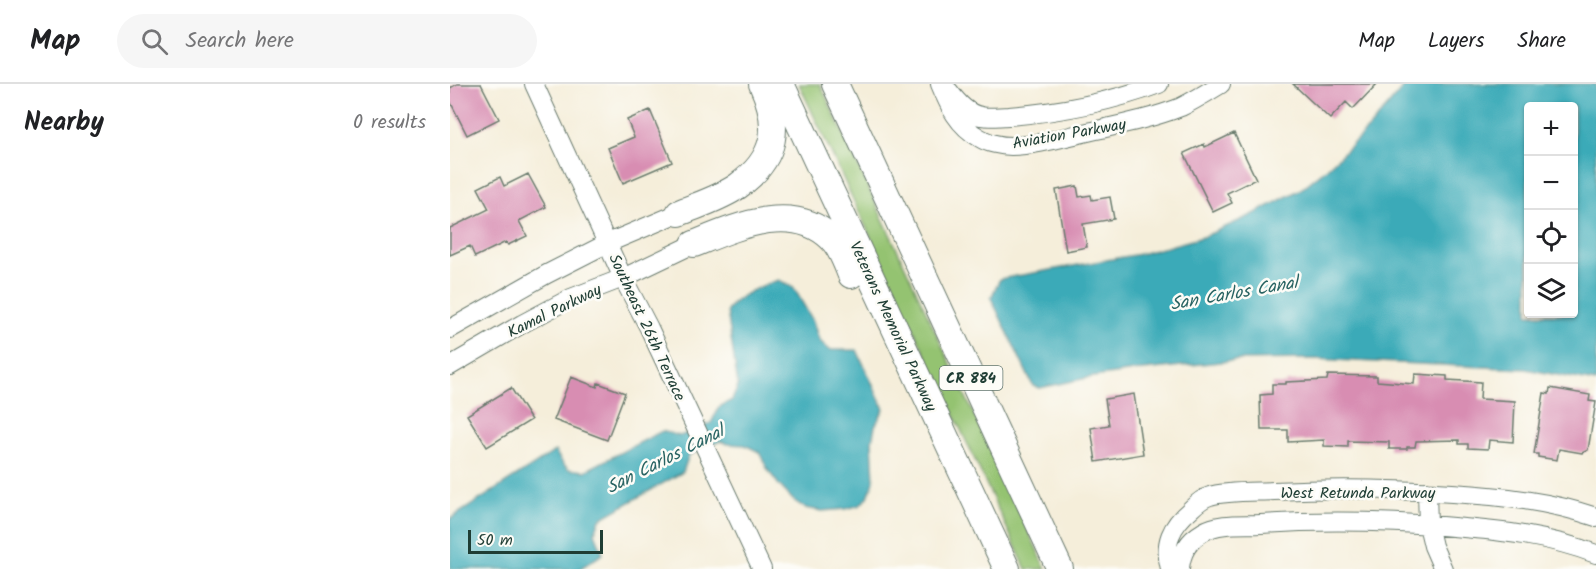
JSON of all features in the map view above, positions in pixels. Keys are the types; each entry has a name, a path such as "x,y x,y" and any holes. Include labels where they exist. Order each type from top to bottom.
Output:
{"highway":[{"path":"679,213 737,187 755,172 768,153 774,130 771,108 762,84"},
{"name":"Veterans Memorial Parkway","path":"781,84 1006,569"},
{"name":"CR 884","path":"835,84 1060,569"},
{"path":"694,244 742,226 764,220 780,219 800,220 819,229 832,239 840,251 988,569"}],"street":[{"name":"Southeast 26th Terrace","path":"534,84 623,278 649,328 762,569"},
{"name":"Aviation Parkway","path":"942,84 959,104 969,111 981,117 997,117 1085,105 1138,92 1158,84"},
{"name":"Aviation Parkway","path":"942,84 951,109 960,123 970,132 982,139 1011,146 1142,120 1180,107 1221,84"},
{"name":"Kamal Parkway","path":"450,329 547,274 608,243 679,213"},
{"name":"Kamal Parkway","path":"450,366 571,298 623,278 694,244"},
{"name":"West Retunda Parkway","path":"1170,569 1167,547 1172,530 1191,508 1209,496 1286,490 1427,491 1522,499 1551,504 1596,517"},
{"path":"1427,491 1428,525 1433,546 1443,569"},
{"name":"West Retunda Parkway","path":"1180,569 1183,553 1189,542 1203,531 1216,527 1287,522 1357,522 1503,531 1531,535 1596,554"}],"green space":[{"path":"799,84 820,84 1046,569 1026,569"}],"water":[{"name":"San Carlos Canal","path":"1406,84 1596,84 1596,382 1525,369 1314,359 1240,360 1134,371 1040,388 1033,386 991,298 1000,279 1140,254 1203,237 1301,189 1326,169 1369,128"},
{"name":"San Carlos Canal","path":"779,280 794,288 813,321 819,340 829,350 857,350 884,409 875,426 872,441 874,481 868,497 860,505 822,511 805,508 793,500 779,485 759,452 745,445 720,441 689,455 683,472 600,519 595,533 603,554 579,569 450,569 450,519 555,451 569,469 585,471 662,431 680,436 711,423 719,407 732,400 738,386 727,311 743,296"}],"building":[{"path":"457,84 481,84 499,119 467,135 450,101 450,88"},
{"path":"1293,84 1377,84 1353,109 1346,102 1330,119"},
{"path":"650,110 672,162 623,183 608,148 634,137 627,120"},
{"path":"1234,133 1256,179 1227,193 1232,203 1213,212 1184,153 1204,144 1205,147"},
{"path":"528,174 546,207 519,221 527,236 508,245 506,242 475,257 470,246 450,255 450,228 489,209 478,188 500,177 504,186"},
{"path":"1077,186 1079,197 1091,195 1092,200 1110,197 1114,219 1083,224 1087,247 1066,251 1056,190"},
{"path":"1415,374 1447,376 1447,380 1481,382 1480,399 1515,401 1513,442 1489,440 1488,449 1468,448 1468,444 1459,444 1459,440 1416,441 1415,447 1407,447 1407,449 1389,449 1389,442 1348,441 1348,447 1324,446 1324,440 1288,442 1288,430 1261,430 1260,395 1272,394 1272,384 1327,380 1328,375 1377,376 1377,381 1414,384"},
{"path":"571,377 597,387 598,383 625,393 607,440 554,420"},
{"path":"511,388 531,420 487,447 467,415"},
{"path":"1550,388 1590,395 1589,401 1596,402 1588,450 1582,453 1559,449 1557,460 1538,457 1538,454 1534,454 1544,393 1549,394"},
{"path":"1134,394 1143,454 1096,462 1091,428 1109,425 1105,399"}]}
